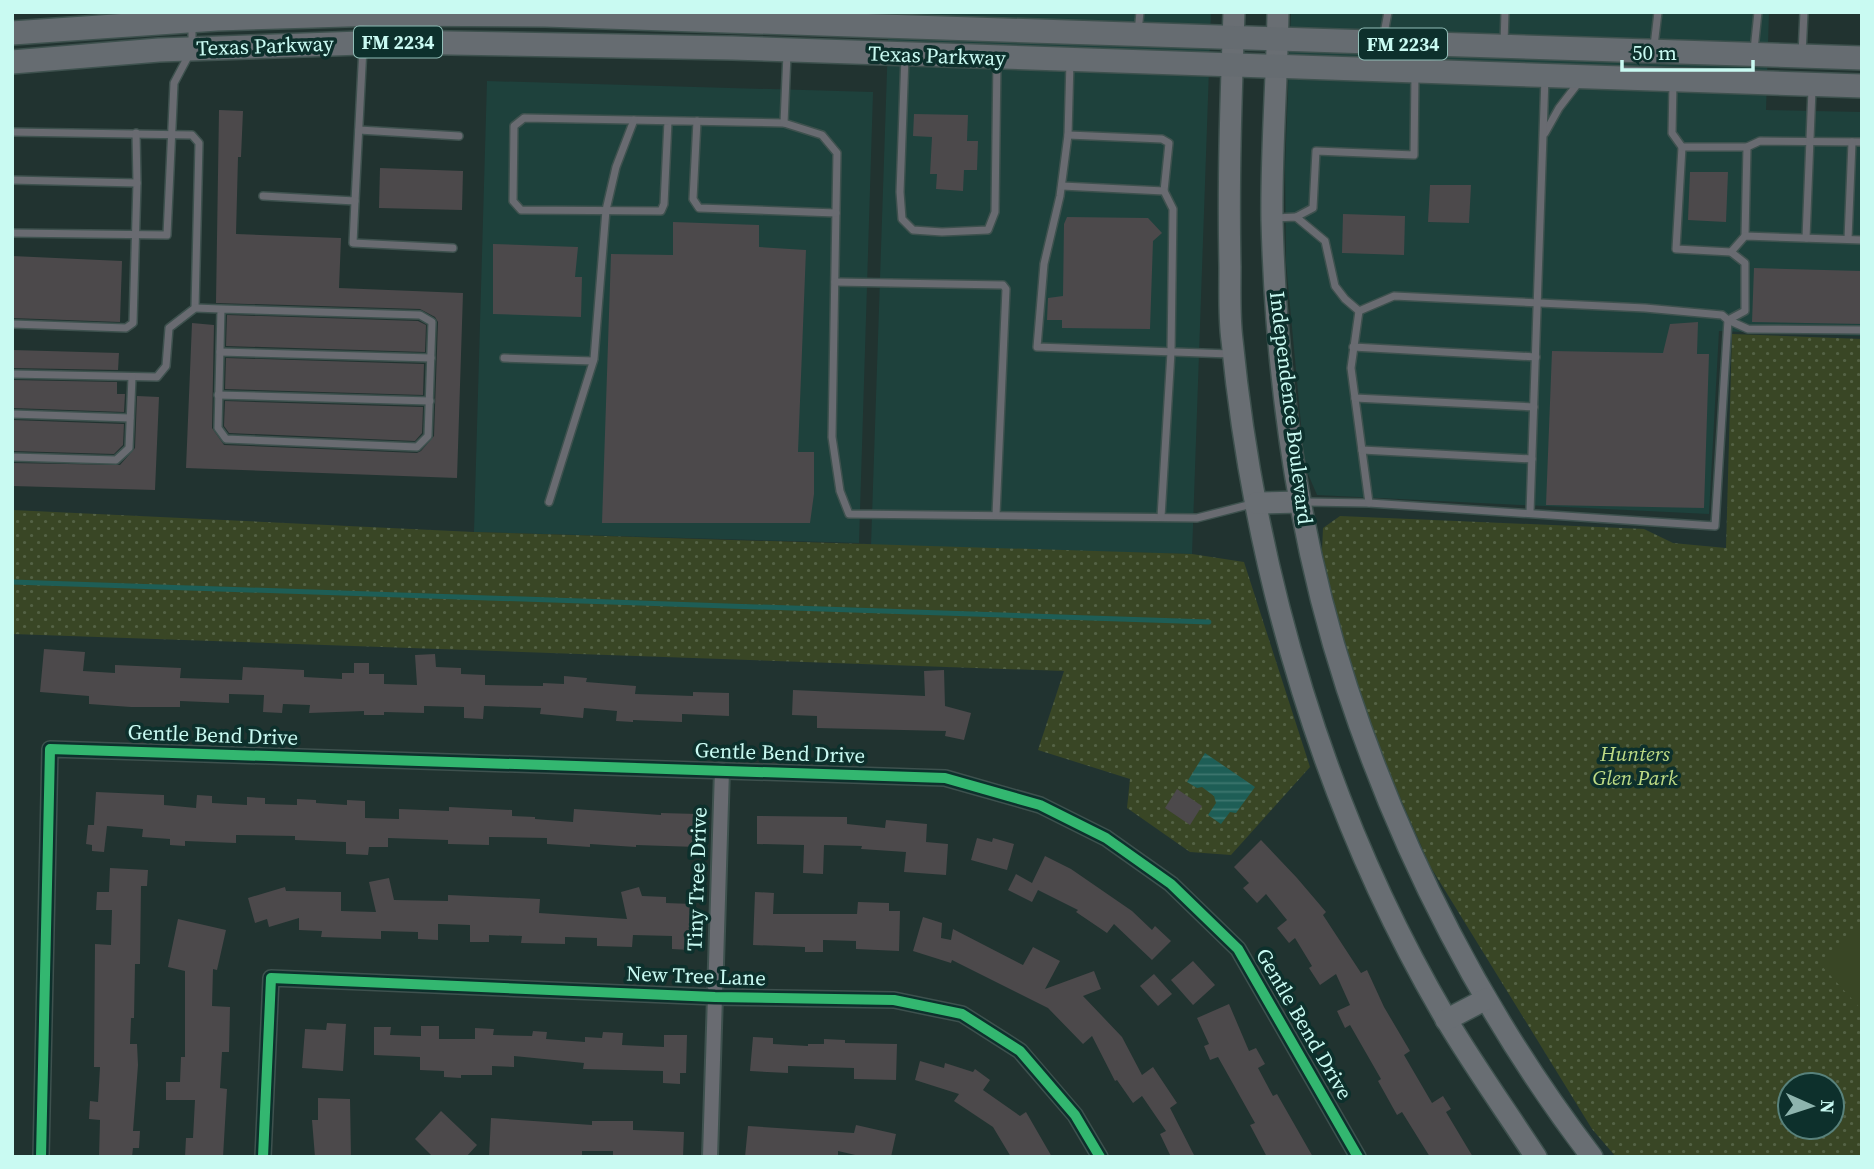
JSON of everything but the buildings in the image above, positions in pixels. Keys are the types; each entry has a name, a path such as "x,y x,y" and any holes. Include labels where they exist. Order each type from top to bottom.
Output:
{"main road":[{"name":"Independence Boulevard","path":"1234,12 1228,205 1234,354 1256,503 1280,613 1306,704 1360,849 1446,1020 1536,1157"},
{"name":"Independence Boulevard","path":"1278,12 1272,218 1280,346 1300,502 1318,585 1347,688 1375,765 1421,875 1486,999 1557,1111 1592,1157"},
{"name":"Texas Parkway","path":"12,33 162,18 192,21 217,16 379,13 788,17 970,24 1138,36 1862,58"},
{"path":"732,48 750,35 777,36 784,32 788,17"},
{"name":"Texas Parkway","path":"12,62 192,49 363,42 732,48 1862,86"},
{"path":"1673,81 1679,72 1690,65 1711,66 1742,54"},
{"path":"1256,503 1300,502"},
{"path":"1446,1020 1486,999"}],"street":[{"name":"Gentle Bend Drive","path":"41,1157 50,749 945,778 1040,805 1106,838 1171,884 1238,949 1358,1157"},
{"name":"Tiny Tree Drive","path":"710,1157 722,770"},
{"name":"New Tree Lane","path":"264,1157 271,978 715,997 894,1000 962,1014 1020,1051 1075,1115 1100,1157"}],"lane":[{"path":"1138,36 1140,12"},
{"path":"1382,43 1388,12"},
{"path":"1504,47 1505,12"},
{"path":"1654,51 1658,12"},
{"path":"1742,54 1758,12"},
{"path":"1802,56 1804,12"},
{"path":"12,233 166,235 174,83 192,49 192,21"},
{"path":"363,42 354,243 453,248"},
{"path":"785,123 787,50"},
{"path":"905,55 900,192 902,219 914,230 942,232 988,230 995,212 997,58"},
{"path":"1070,60 1068,135 1062,186 1044,264 1037,347 1234,354"},
{"path":"1272,218 1296,217 1313,208 1316,151 1414,155 1415,73"},
{"path":"1530,512 1545,77"},
{"path":"1543,136 1559,108 1583,78"},
{"path":"1673,81 1672,133 1682,147 1676,249 1731,252 1745,263 1745,311 1728,320"},
{"path":"1806,238 1812,85"},
{"path":"668,121 664,204 661,211 521,210 513,201 514,126 524,118 785,123 822,135 836,153 832,437 840,491 849,514 1198,518 1256,503"},
{"path":"549,502 593,361 606,211 616,167 634,120"},
{"path":"697,121 693,199 699,208 836,214"},
{"path":"359,130 459,136"},
{"path":"12,132 192,135 199,143 195,308"},
{"path":"12,324 126,328 133,323 136,133"},
{"path":"1068,135 1162,139 1169,143 1164,191 1173,209 1171,352 1161,517"},
{"path":"1682,147 1747,147 1760,141 1862,142"},
{"path":"1848,239 1852,142"},
{"path":"1731,252 1745,236 1747,147"},
{"path":"12,180 137,183"},
{"path":"1062,186 1164,191"},
{"path":"263,196 355,201"},
{"path":"1296,217 1325,241 1335,286 1359,311"},
{"path":"1745,236 1862,240"},
{"path":"835,282 1003,285 1006,289 996,515"},
{"path":"1359,311 1394,296 1645,307 1722,315 1748,329 1862,330"},
{"path":"12,374 157,377 166,366 169,328 195,308 421,315 432,322 428,436 417,447 226,439 218,428 221,309"},
{"path":"1359,311 1351,368 1369,503"},
{"path":"1300,502 1530,512 1715,526 1728,320"},
{"path":"1353,347 1536,357"},
{"path":"219,352 431,358"},
{"path":"503,358 593,361"},
{"path":"12,457 116,460 129,448 132,377"},
{"path":"218,395 430,401"},
{"path":"1354,398 1534,407"},
{"path":"12,414 130,418"},
{"path":"1362,450 1532,459"}],"shaded area":[{"path":"889,12 1211,12 1192,554 871,546"},
{"path":"1291,12 1769,12 1766,110 1862,112 1862,336 1719,331 1709,514 1317,495 1305,467 1286,263 1285,168"},
{"path":"487,81 873,92 859,543 474,532"},
{"path":"1205,753 1255,787 1236,813 1230,812 1221,824 1208,815 1216,803 1214,796 1202,787 1197,788 1187,782"}],"green space":[{"name":"Hunters Glen Park","path":"1732,334 1862,339 1862,1157 1616,1157 1592,1129 1430,866 1355,694 1322,551 1323,528 1340,516 1644,529 1673,543 1726,548"},
{"path":"12,510 474,532 1192,554 1244,562 1310,767 1231,855 1190,852 1127,808 1130,779 1038,750 1064,671 12,634"},
{"path":"1862,924 1862,1010 1819,963"}],"waterway":[{"path":"12,582 1209,622"}],"cycle path":[{"path":"41,1157 50,749 945,778 1040,805 1106,838 1171,884 1238,949 1358,1157"},
{"path":"263,1157 271,978 715,997 894,1000 962,1014 1020,1051 1075,1115 1100,1157"}]}
